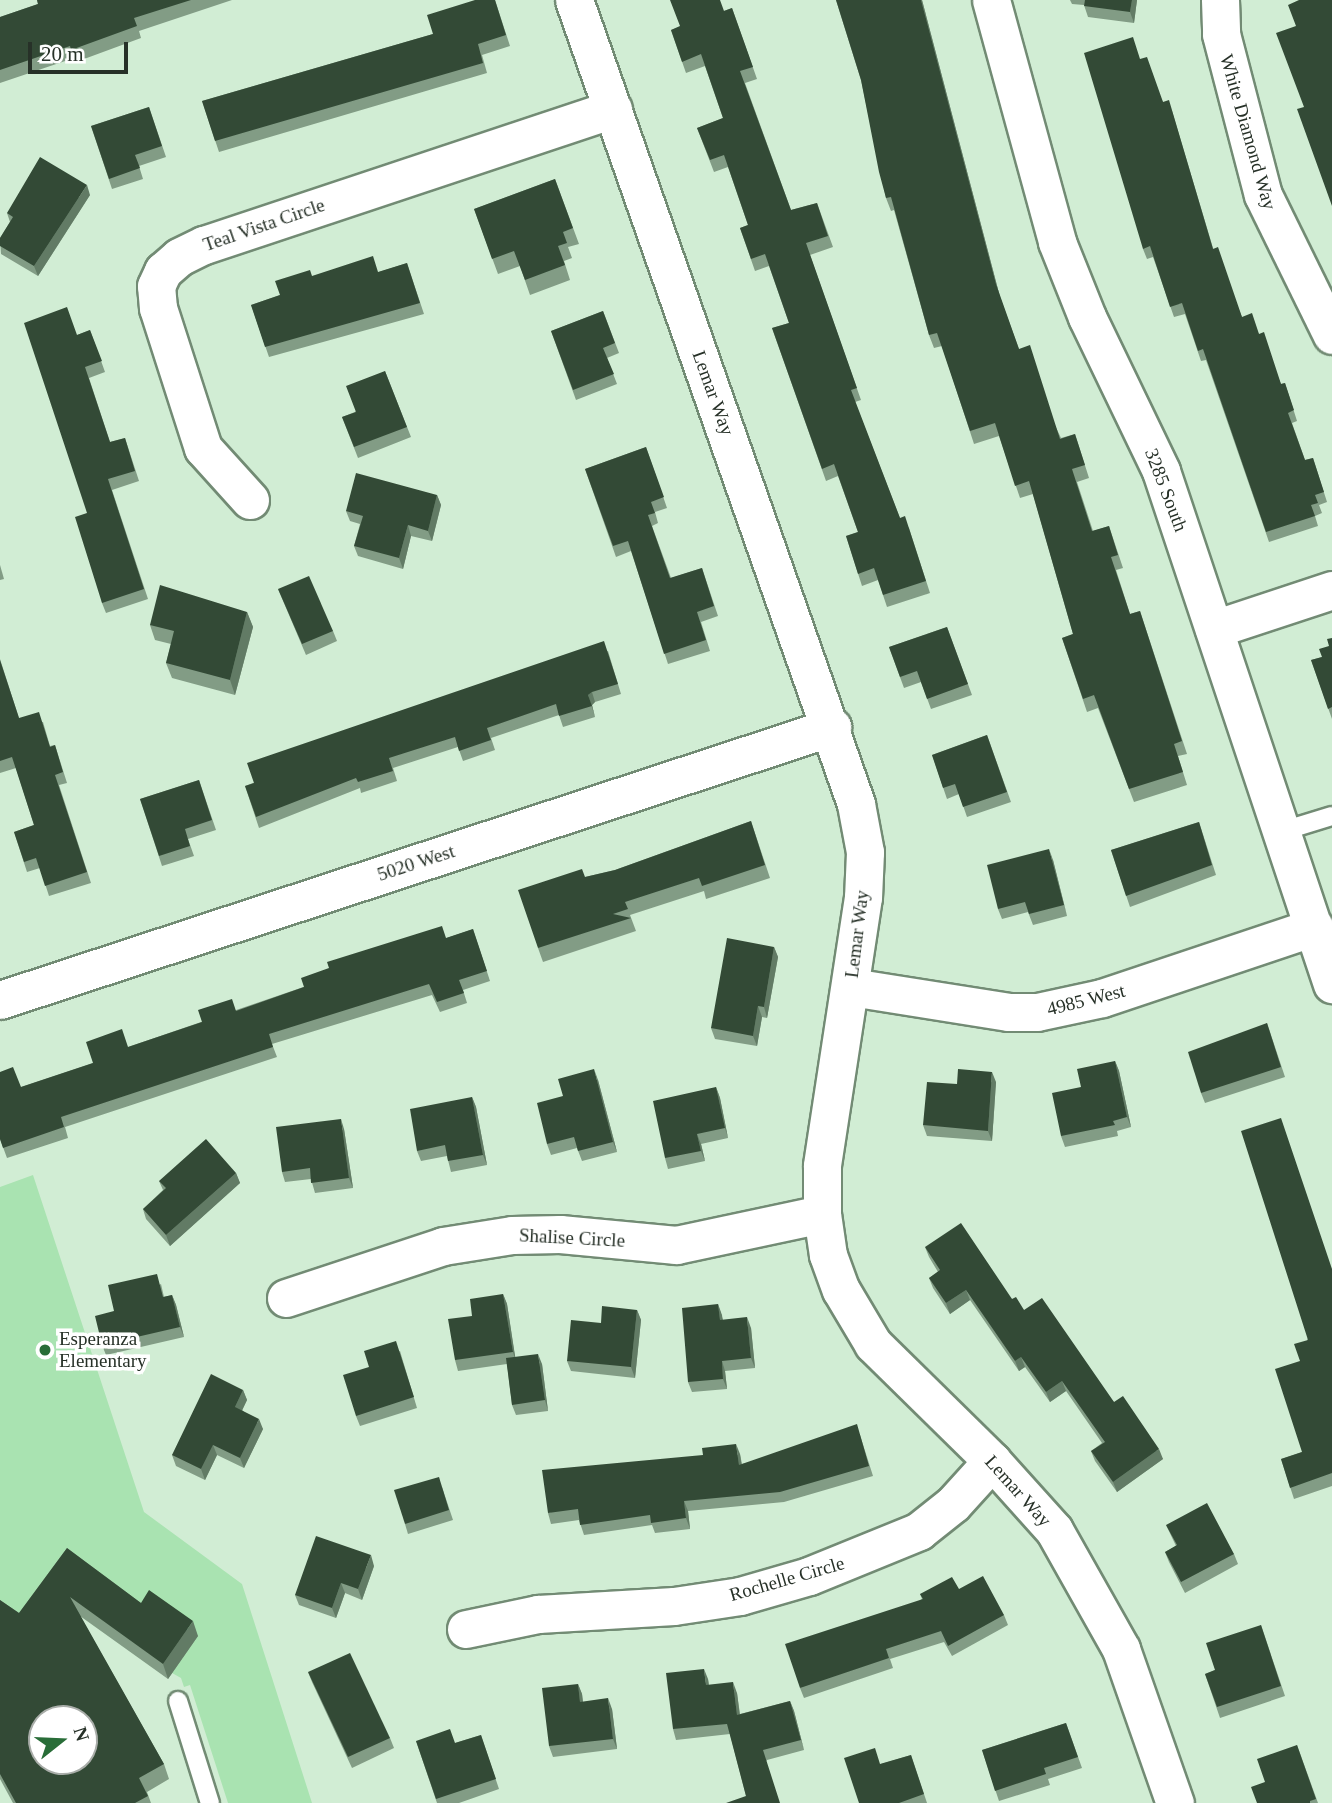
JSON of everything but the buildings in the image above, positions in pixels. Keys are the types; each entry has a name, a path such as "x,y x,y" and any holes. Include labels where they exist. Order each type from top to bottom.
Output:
{"street":[{"name":"Lemar Way","path":"574,0 832,727 865,852 851,987 822,1166 822,1214 828,1255 841,1290 873,1344 992,1461 1054,1530 1095,1597 1145,1708 1175,1803"},
{"name":"3285 South","path":"991,0 1066,267 1161,471 1332,984"},
{"name":"White Diamond Way","path":"1220,0 1221,34 1263,195 1332,335"},
{"name":"Teal Vista Circle","path":"250,500 203,447 158,308 156,286 163,271 178,257 204,245 613,109"},
{"path":"1214,629 1332,590"},
{"name":"5020 West","path":"0,1000 832,727"},
{"name":"4985 West","path":"851,987 1008,1012 1037,1012 1092,1001 1314,927"},
{"name":"Shalise Circle","path":"286,1298 443,1246 485,1239 560,1234 676,1245 822,1214"},
{"name":"Rochelle Circle","path":"466,1629 538,1614 674,1606 740,1596 809,1576 919,1531 953,1504 992,1461"}],"lane":[{"path":"1283,831 1332,816"},
{"path":"178,1701 210,1803"}],"green space":[{"name":"Esperanza Elementary","path":"33,1175 144,1512 242,1584 312,1803 228,1803 190,1685 184,1687 181,1678 172,1673 151,1612 72,1555 24,1620 0,1603 0,1187"}],"place":[{"name":"Esperanza Elementary","path":"45,1350"}]}
